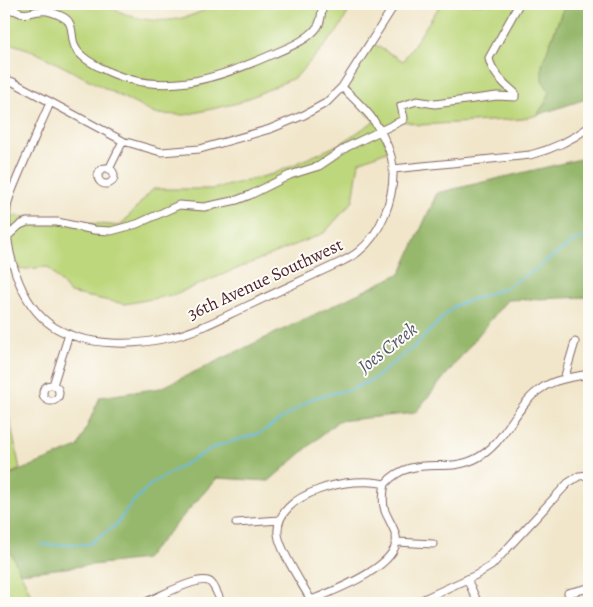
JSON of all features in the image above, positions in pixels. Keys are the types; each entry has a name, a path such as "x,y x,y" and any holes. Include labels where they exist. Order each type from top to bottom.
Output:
{"street":[{"path":"10,4 18,12"},
{"path":"4,9 24,13 45,11 66,18 70,22 74,44 80,55 108,71 141,82 172,84 242,69 299,42 318,25 323,4"},
{"path":"4,80 13,82 50,104 122,141 161,152 200,149 270,129 304,115 326,103 342,87 395,4"},
{"path":"8,236 20,224 27,222 57,222 94,230 112,231 140,223 179,205 197,207 222,204 250,195 290,175 319,166 347,147 403,120 401,106 410,102 420,101 435,104 497,96 515,97 515,92 508,88 491,65 489,58 519,4"},
{"path":"342,87 370,115 380,131 389,150 393,169 530,155 566,143 589,127"},
{"name":"36th Avenue Southwest","path":"50,104 24,162 7,207 8,236 6,247 23,291 36,310 52,326 69,334 96,341 147,342 174,337 199,329 341,262 367,244 380,225 390,198 393,169"},
{"path":"109,169 122,141"},
{"path":"54,385 69,334"},
{"path":"564,379 574,342"},
{"path":"385,484 362,481 335,485 296,501 286,509 280,520 278,532 280,543 308,602 376,568 392,555 396,542 395,531 384,507 383,495 385,484 396,473 408,468 424,465 462,464 480,456 494,444 537,391 547,384 589,374"},
{"path":"415,603 485,570 498,560 573,478 589,475"},
{"path":"236,523 280,520"},
{"path":"396,542 433,544"},
{"path":"467,579 478,603"},
{"path":"142,603 192,582 204,580 212,584 222,603"},
{"path":"568,593 589,588"}],"green space":[{"path":"4,4 106,4 132,16 160,20 188,16 215,4 353,4 337,32 296,77 238,103 185,115 155,114 33,51 4,41"},
{"path":"441,4 565,4 554,32 542,80 550,92 537,115 523,119 420,125 403,121 381,133 389,150 359,162 353,201 324,233 173,295 125,304 70,293 48,267 15,270 9,250 4,250 4,244 8,243 7,215 120,226 153,189 213,189 273,174 342,143 374,121 342,87 370,42 403,61"},
{"path":"565,4 589,4 589,98 537,115 550,92 542,80 542,64"},
{"path":"589,157 589,297 507,300 415,413 338,421 269,481 217,478 145,559 20,573 4,537 4,477 78,447 100,397 161,388 401,273 437,193"},
{"path":"4,392 20,469 4,477"},
{"path":"4,537 31,595 13,603 4,603"}],"waterway":[{"name":"Joes Creek","path":"41,545 89,544 115,526 132,503 151,484 214,447 260,433 313,398 352,389 374,379 416,345 454,306 505,288 536,269 572,242 589,236"}]}
